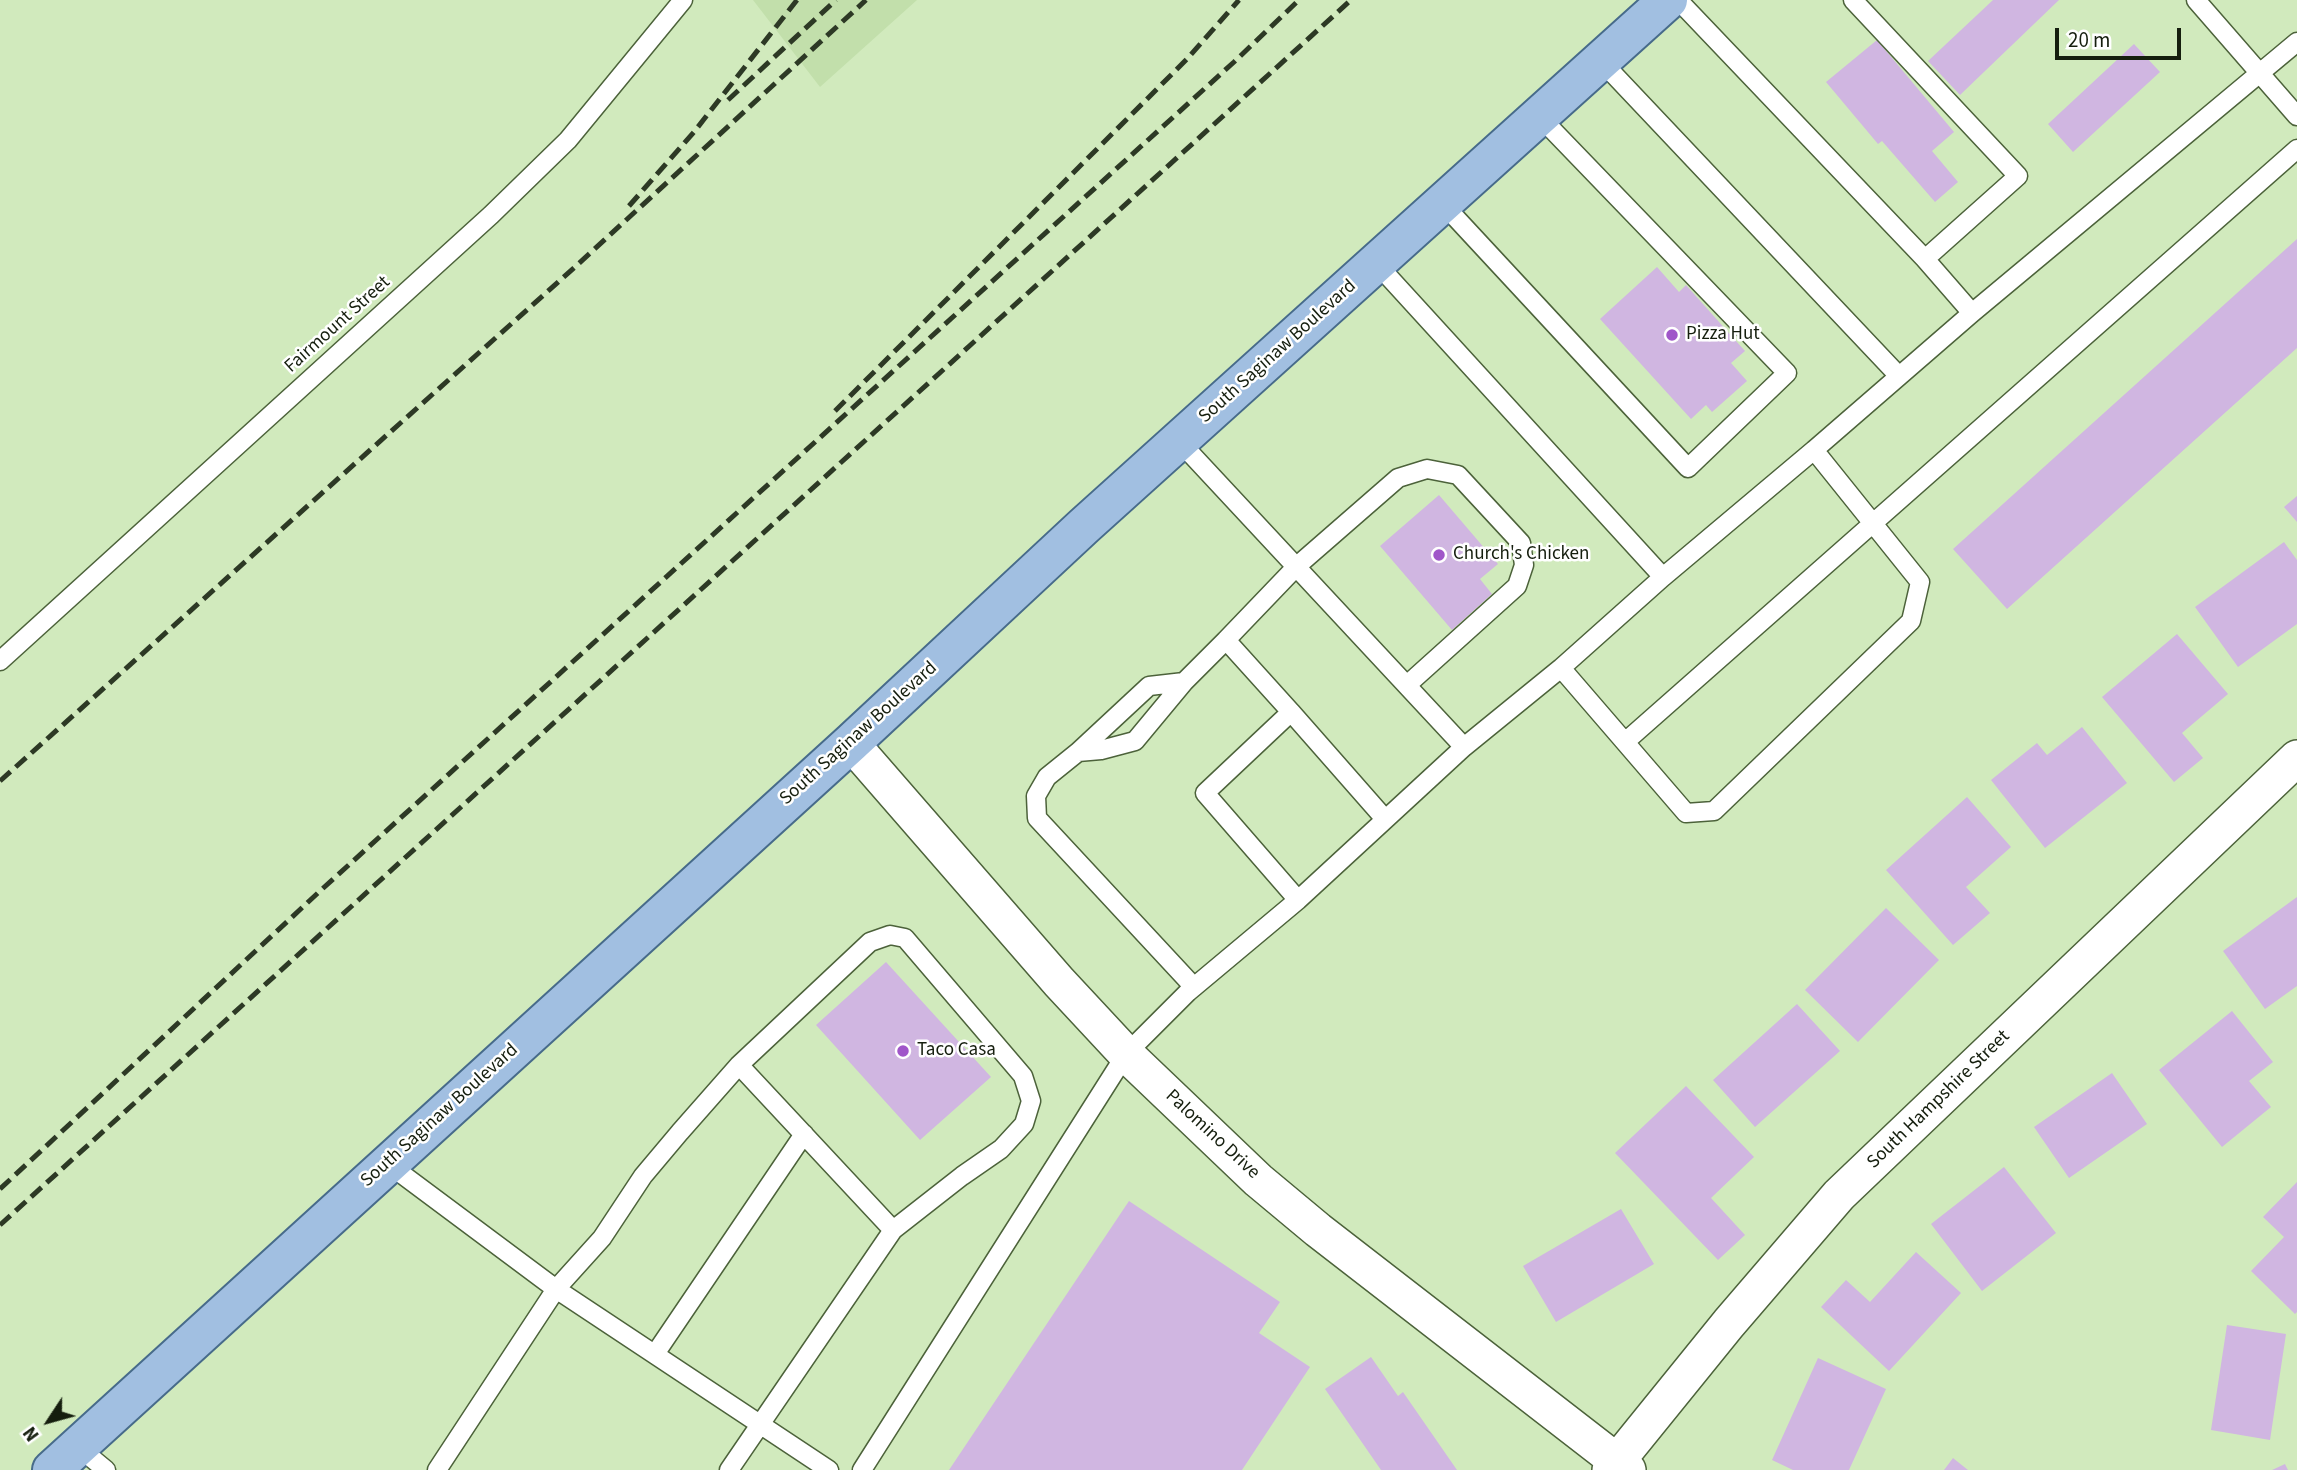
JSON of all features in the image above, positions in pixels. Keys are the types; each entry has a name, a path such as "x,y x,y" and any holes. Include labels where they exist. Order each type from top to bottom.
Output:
{"main road":[{"name":"South Saginaw Boulevard","path":"64,1458 851,743 1084,526 1668,0"}],"street":[{"name":"Palomino Drive","path":"851,743 1059,982 1126,1054 1258,1180 1618,1467"},
{"name":"South Hampshire Street","path":"1618,1467 1745,1303 1839,1195 2297,758"}],"lane":[{"name":"Fairmount Street","path":"0,660 491,215 568,140 683,0"},
{"path":"1678,0 1925,259 1972,313"},
{"path":"1853,0 2018,176 1925,259"},
{"path":"2196,0 2297,116"},
{"path":"862,1470 1126,1054 1194,987 1298,900 1464,747 1561,668 1898,375 2297,42"},
{"path":"1602,62 1898,375"},
{"path":"1443,204 1688,468 1787,373 1540,117"},
{"path":"1625,742 1871,522 2297,149"},
{"path":"1377,264 1663,577"},
{"path":"1180,442 1464,747"},
{"path":"1561,668 1686,813 1714,811 1911,621 1920,582 1814,450"},
{"path":"1078,752 1101,750 1135,741 1184,682 1297,566 1398,478 1427,469 1458,475 1521,543 1524,565 1517,586 1406,685"},
{"path":"1226,640 1384,819"},
{"path":"1184,682 1149,686 1078,752 1046,777 1036,796 1037,818 1194,987"},
{"path":"1292,712 1205,793 1298,900"},
{"path":"437,1470 556,1289 602,1238 643,1176 739,1065 870,942 890,935 905,938 1023,1076 1031,1101 1024,1124 1001,1149 893,1230 729,1470"},
{"path":"739,1065 893,1230"},
{"path":"655,1354 804,1134"},
{"path":"387,1163 556,1289 829,1470"},
{"path":"64,1458 106,1470"}],"shaded area":[{"path":"753,0 917,0 820,87"}],"building":[{"path":"1993,0 2059,0 1960,95 1928,61"},
{"path":"1877,40 1954,132 1932,151 1958,182 1935,202 1882,141 1878,144 1826,82"},
{"path":"2134,44 2160,72 2073,152 2048,124"},
{"path":"2297,239 2297,348 2007,609 1953,549"},
{"name":"Pizza Hut","path":"1657,267 1679,292 1686,285 1745,351 1731,363 1747,381 1712,412 1706,405 1691,419 1600,319"},
{"name":"Church's Chicken","path":"1439,495 1498,564 1480,579 1492,594 1452,630 1380,546"},
{"path":"2297,496 2297,522 2284,507"},
{"path":"2284,542 2297,560 2297,624 2238,667 2195,607"},
{"path":"2177,634 2228,694 2182,733 2203,758 2174,782 2102,697"},
{"path":"2082,727 2127,783 2045,848 1991,780 2037,743 2047,755"},
{"path":"1967,797 2011,847 1966,887 1990,913 1953,945 1886,870"},
{"path":"2297,897 2297,986 2265,1009 2223,951"},
{"path":"1886,908 1939,960 1858,1042 1805,990"},
{"name":"Taco Casa","path":"886,962 991,1077 920,1140 816,1025"},
{"path":"1797,1004 1840,1051 1755,1127 1713,1080"},
{"path":"2232,1011 2273,1062 2249,1081 2271,1107 2222,1147 2159,1070"},
{"path":"2112,1073 2147,1124 2069,1178 2034,1127"},
{"path":"1686,1086 1754,1157 1711,1198 1745,1235 1718,1260 1615,1153"},
{"path":"2004,1167 2056,1233 1982,1291 1931,1224"},
{"path":"2297,1182 2295,1314 2251,1271 2284,1237 2263,1217"},
{"path":"1129,1201 1280,1302 1259,1333 1310,1367 1242,1470 949,1470"},
{"path":"1621,1209 1654,1264 1556,1322 1523,1266"},
{"path":"1916,1252 1961,1293 1889,1371 1821,1307 1846,1280 1870,1302"},
{"path":"2227,1325 2286,1334 2270,1440 2211,1430"},
{"path":"1371,1357 1398,1396 1403,1392 1457,1470 1381,1470 1325,1389"},
{"path":"1818,1358 1886,1389 1849,1470 1793,1470 1772,1460"},
{"path":"1953,1458 1968,1470 1944,1470"},
{"path":"2285,1464 2288,1470 2272,1470"}],"railway":[{"path":"629,206 694,132 797,0"},
{"path":"728,100 836,0"},
{"path":"0,781 576,266 866,0"},
{"path":"835,411 1187,59 1239,0"},
{"path":"0,1189 320,891 1234,62 1299,0"},
{"path":"0,1225 1351,0"}],"place":[{"name":"Pizza Hut","path":"1672,335"},
{"name":"Church's Chicken","path":"1439,555"},
{"name":"Taco Casa","path":"903,1051"}]}
